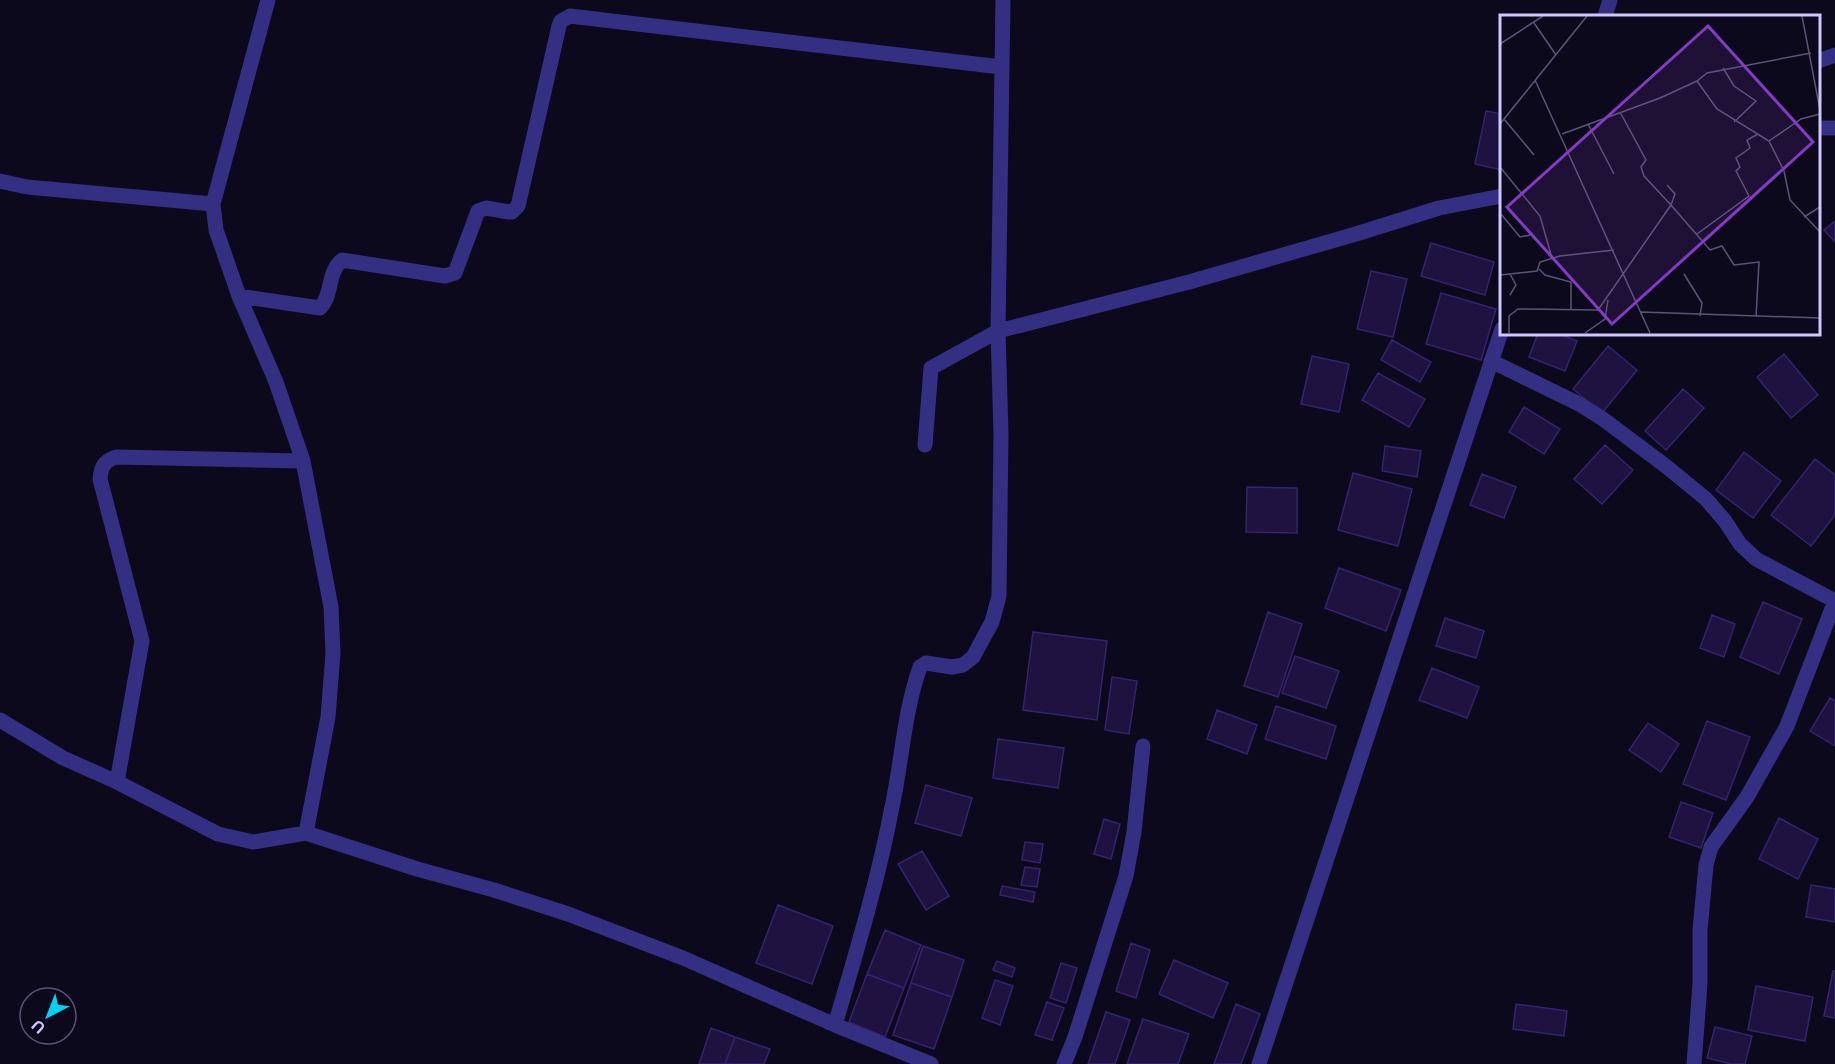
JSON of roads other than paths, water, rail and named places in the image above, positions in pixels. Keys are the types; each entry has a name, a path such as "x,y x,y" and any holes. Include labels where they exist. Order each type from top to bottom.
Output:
{"street":[{"path":"268,0 213,204 216,230 239,296 276,382 303,461 331,607 333,653 328,717 306,832"},
{"path":"835,1025 878,872 920,668 926,663 952,667 963,665 973,657 992,622 999,596 1001,433 998,331 1003,0"},
{"path":"1605,15 1611,0"},
{"path":"239,296 320,308 326,300 334,268 342,260 445,276 455,273 478,211 486,208 509,212 518,206 559,26 561,21 570,16 1001,67"},
{"path":"1820,60 1835,56"},
{"path":"0,181 27,187 213,204"},
{"path":"925,445 931,368 998,331 1189,282 1439,208 1500,196"},
{"path":"1259,1064 1500,334"},
{"path":"1491,362 1579,404 1603,419 1667,466 1706,499 1725,521 1740,544 1756,559 1835,601 1787,726 1747,797 1711,847 1700,930 1700,984 1694,1064"},
{"path":"117,782 142,640 100,479 101,469 106,460 116,457 303,461"},
{"path":"0,720 63,758 117,782 218,834 253,842 306,832 417,869 494,890 568,914 683,958 835,1025 931,1064"},
{"path":"1064,1064 1075,1037 1126,876 1134,832 1143,746"}]}
